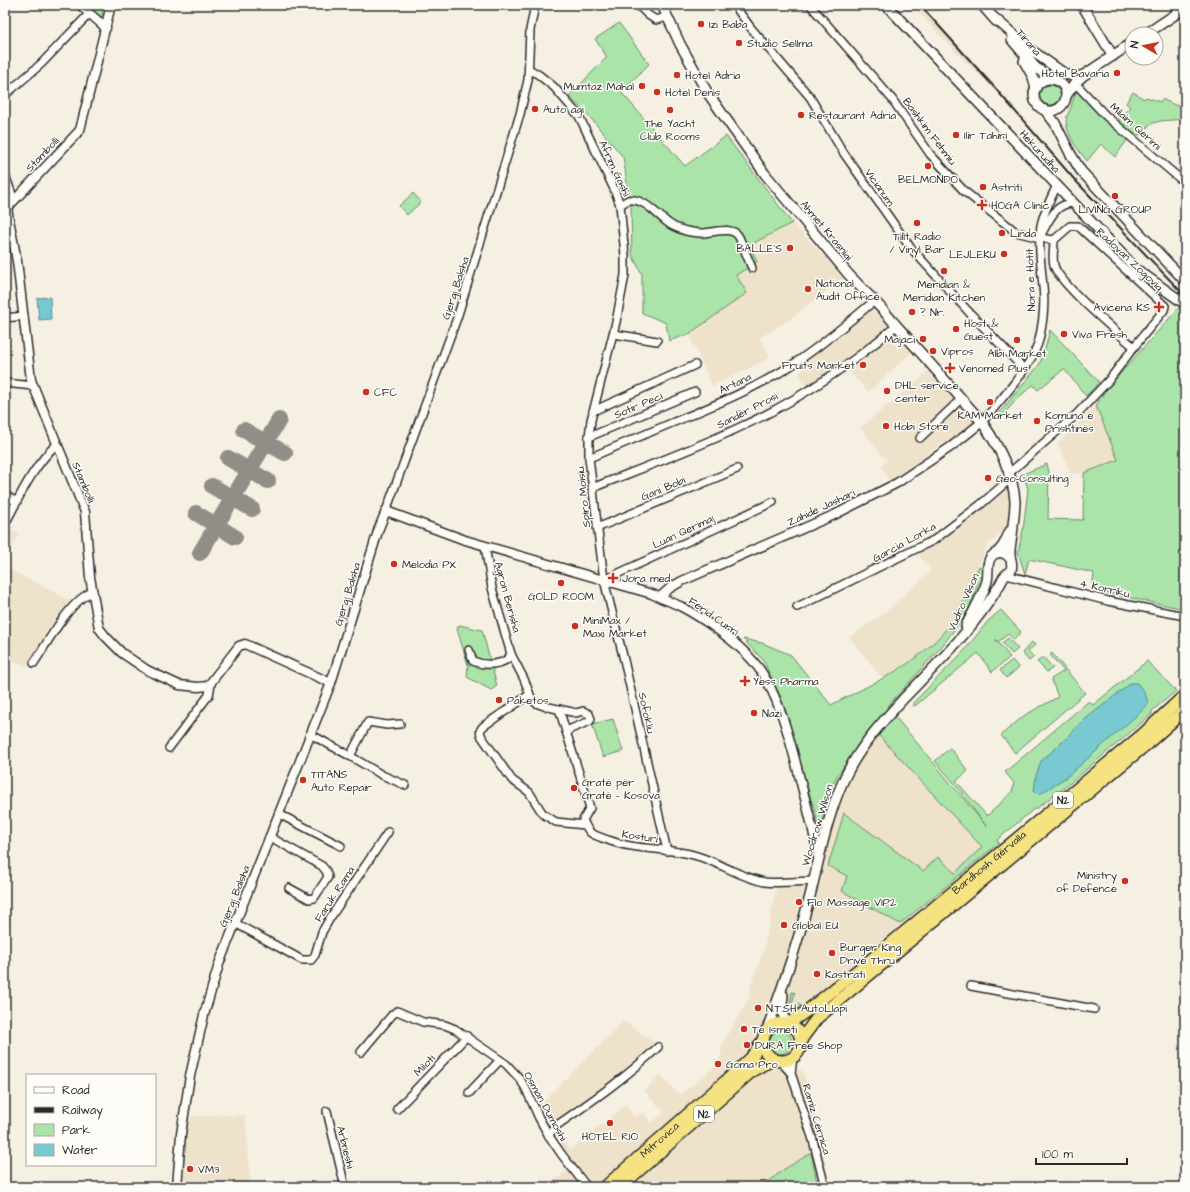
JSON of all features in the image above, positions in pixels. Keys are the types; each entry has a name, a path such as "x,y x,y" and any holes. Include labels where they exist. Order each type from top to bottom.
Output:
{"highway":[{"name":"Bardhosh Gërvalla","path":"787,1024 808,1010 878,954 1142,736 1185,695"},
{"name":"Bardhosh Gërvalla","path":"800,1041 817,1018 1148,743 1185,710"},
{"name":"N2","path":"764,1036 774,1025 787,1024"},
{"path":"787,1024 797,1031 800,1041"},
{"path":"764,1036 763,1046 766,1052 777,1060"},
{"name":"Mitrovica","path":"605,1187 746,1063 756,1052 764,1036"},
{"name":"N2","path":"777,1060 784,1060 793,1057 800,1047 800,1041"},
{"name":"Mitrovica","path":"620,1187 752,1071 764,1064 777,1060"}],"main road":[{"name":"Ahmet Krasniqi","path":"662,5 667,18 704,87 765,174 849,275 982,422 997,445 1009,476 1015,503 1011,570 1006,575"},
{"name":"Hekurudha","path":"886,5 1136,269 1185,304"},
{"name":"Tirana","path":"982,5 1035,67 1054,80"},
{"path":"1082,5 1113,56"},
{"path":"1158,26 1185,8"},
{"name":"Tirana","path":"992,16 1030,71 1036,88"},
{"path":"992,16 1035,53 1065,74 1070,76 1084,75"},
{"path":"1045,110 1051,111 1060,108 1075,83 1084,75 1124,48"},
{"path":"1036,88 1042,81 1073,79 1084,75"},
{"path":"1054,80 1064,88 1066,96"},
{"name":"Hekurudha","path":"1036,88 1035,99 1055,123 1081,171 1185,281"},
{"name":"Hekurudha","path":"1060,108 1066,144"},
{"name":"Ahmet Krasniqi","path":"997,553 1007,540 1014,522"},
{"path":"1006,575 994,575 989,569 989,561 994,554 1004,553 1011,561"},
{"name":"Vudro Vilson","path":"959,640 984,590 989,569"},
{"name":"Vudro Vilson","path":"959,640 989,603 1006,575"},
{"name":"Woodrow Wilson","path":"784,983 814,880 825,833 838,793 855,758 877,727 944,658 959,640"},
{"path":"784,983 782,1004 787,1024"},
{"path":"764,1036 784,983"}],"street":[{"path":"80,5 106,28"},
{"name":"Stambolli","path":"111,5 80,130 8,207 7,212 16,250 30,372 33,386 85,512 93,592 99,628 122,654 146,670 179,685 205,687 211,684"},
{"name":"Gjergj Balsha","path":"177,1187 184,1114 198,1040 219,964 331,683 379,528 433,388 468,285 524,102 529,69 530,30 535,5"},
{"path":"638,5 648,15 656,20 667,18"},
{"name":"Vicianum","path":"734,5 751,28 802,87 846,157 906,242 962,305 1024,369"},
{"name":"Bashkim Fehmiu","path":"810,5 892,99 930,154 964,191 1016,232 1054,240"},
{"path":"6,94 41,64 89,14"},
{"name":"Afrim Gashi","path":"529,69 554,87 579,116 615,191 620,205 628,200 636,200 643,203 668,223 677,228 701,234 723,231 737,233 752,268"},
{"name":"Milaim Qerimi","path":"1075,83 1106,116 1185,183"},
{"path":"5,175 14,200"},
{"name":"Nora e Hotit","path":"982,422 1024,369 1033,355 1039,340 1044,311 1044,287 1040,263 1040,238 1044,216 1057,186"},
{"name":"Nora e Hotit","path":"1040,238 1051,216 1063,206 1073,203"},
{"name":"Spiro Moisiu","path":"604,580 592,488 589,437 593,411 614,334 626,265 620,205"},
{"name":"Radovan Zogoviq","path":"1009,476 1077,414 1109,380 1162,314 1165,306 1078,226 1070,226 1054,240"},
{"path":"1054,240 1054,265 1056,270 1068,286 1134,347"},
{"name":"Artana","path":"590,458 704,410 776,374 833,335 874,301"},
{"path":"5,318 24,316"},
{"name":"Sandër Prosi","path":"592,488 736,429 779,407 848,365 896,326"},
{"path":"614,334 657,341"},
{"path":"593,411 695,365"},
{"path":"5,383 33,386"},
{"name":"Sotir Peci","path":"589,437 695,392"},
{"path":"920,438 961,399"},
{"name":"Zahide Jashari","path":"660,597 670,588 682,581 834,515 897,483 952,446 982,422"},
{"path":"5,524 40,464 57,444"},
{"name":"Gani Bobi","path":"597,528 737,469"},
{"name":"Garcia Lorka","path":"797,607 934,540 980,505 1009,476"},
{"path":"5,495 17,502"},
{"name":"Luan Qerimaj","path":"604,580 773,502"},
{"name":"Ferid Curri","path":"386,511 438,531 485,546 641,590 660,597 694,614 725,636 753,660 775,699 791,745 814,834 818,861"},
{"name":"Agron Berisha","path":"485,546 492,588 511,654 524,679 529,695"},
{"path":"1011,561 1017,575 1021,579"},
{"name":"4 Korriku","path":"1006,575 1108,601 1185,616"},
{"name":"Sofokliu","path":"604,580 624,660 667,851"},
{"path":"34,663 67,614 83,595 93,592"},
{"path":"169,748 209,695 211,684 239,646 245,644 331,683"},
{"path":"469,650 473,661 490,664 504,661 511,656 511,654"},
{"path":"559,709 590,808 583,820 585,825 556,822 542,814 529,792 512,780 482,737 480,728 529,695 536,703 576,713 583,711 589,714 591,719 590,721 566,731"},
{"path":"350,756 368,722 387,725 400,724"},
{"path":"310,734 382,775 405,785"},
{"path":"279,814 341,846"},
{"name":"Kosturi","path":"585,825 590,832 613,842 630,847 696,855 736,873 758,880 780,882 814,880"},
{"name":"Faruk Rama","path":"235,923 302,960 311,960 322,932 330,918 388,832"},
{"path":"270,837 322,866 326,871 328,877 314,898 309,899 289,888"},
{"path":"971,986 1094,1009"},
{"name":"Osman Dumoshi","path":"361,1052 397,1011 423,1022 445,1025 467,1036 506,1064 520,1079 549,1136 587,1187"},
{"name":"Miloti","path":"397,1109 467,1036"},
{"path":"549,1136 553,1128 607,1090 658,1047"},
{"name":"Ramiz Cërnica","path":"793,1057 791,1074 813,1140 825,1187"},
{"path":"469,1093 500,1060"},
{"path":"777,1060 791,1074"},
{"name":"Arbneshi","path":"327,1111 345,1187"}],"shaded area":[{"path":"912,5 921,5 998,88 996,90 964,61"},
{"path":"792,223 845,277 790,319 760,338 770,358 712,386 689,334 747,293 736,275 750,245"},
{"path":"874,301 982,422 952,446 943,442 917,464 890,482 881,465 887,461 860,428 930,370 913,351 868,392 846,368 809,393 799,374 818,350"},
{"path":"1096,406 1118,460 1084,473 1071,474 1058,443"},
{"path":"1010,479 1014,522 987,546 963,601 948,628 927,650 882,678 849,637 882,615 931,571 919,555 923,545"},
{"path":"5,527 19,534 5,560"},
{"path":"5,567 79,605 34,668 5,658"},
{"path":"871,727 982,847 955,873 923,871 844,813 847,876 842,891 900,924 869,955 802,1011 793,1012 789,1009 760,1028 748,1050 773,1071 781,1067 803,1071 831,1187 818,1187 810,1153 783,1170 762,1187 547,1187 567,1170 531,1114 624,1021 665,1050 557,1132 570,1150 625,1105 635,1117 643,1112 652,1123 664,1112 644,1091 660,1075 680,1095 719,1064 723,1042 749,998 752,981 763,952 778,881 806,881 813,851 835,779"},
{"path":"245,1115 251,1187 181,1187 187,1116"}],"green space":[{"path":"85,5 104,5 101,19"},
{"path":"619,23 649,64 621,92 685,166 726,136 792,223 750,245 757,262 736,275 747,293 689,334 669,341 666,323 642,313 642,274 632,255 631,208 623,157 594,122 569,96 607,57 595,39"},
{"path":"1050,85 1058,88 1061,96 1058,104 1050,107 1042,104 1039,96 1042,88"},
{"path":"1078,89 1128,139 1115,157 1101,144 1087,161 1072,140 1066,122"},
{"path":"1180,89 1185,91 1185,119 1160,121 1150,124 1143,133 1135,137 1117,120 1130,107 1126,103 1133,92 1144,99 1146,97 1160,102 1162,99 1177,106 1182,95 1179,94"},
{"path":"413,193 421,202 407,215 399,206"},
{"path":"1184,302 1185,609 1092,590 1094,573 1029,559 1025,574 1018,552 1023,530 1028,489 1023,474 1047,464 1049,472 1048,519 1083,520 1084,473 1118,460 1096,406 1104,392"},
{"path":"1050,330 1099,382 1086,396 1064,369 1038,390 1033,385 1019,397 999,419 996,417 1039,365"},
{"path":"979,566 984,570 967,613 942,646 887,707 987,827 954,783 935,761 950,748 968,771 956,781 987,816 1012,792 1014,783 1005,772 1089,701 1093,705 1147,661 1176,691 1152,711 1152,714 1056,795 1034,809 997,840 999,843 900,924 842,891 847,876 828,866 844,813 923,871 938,857 955,873 982,847 871,727 835,779 820,829 781,698 763,660 743,639 762,643 791,655 831,705 878,681 908,663 935,641 952,622"},
{"path":"1001,610 1021,632 1014,640 1008,634 998,642 995,639 1010,657 992,672 978,653 916,705 912,706 913,703 965,650 988,621"},
{"path":"459,625 482,630 497,686 491,690 467,677 468,665 457,629"},
{"path":"1008,638 1018,649 1012,654 1002,643"},
{"path":"1032,642 1035,645 1028,651 1034,657 1029,661 1022,653"},
{"path":"1052,653 1085,693 1015,753 1001,735 1025,715 1058,697 1051,679 1064,671 1050,655"},
{"path":"1043,657 1053,668 1047,672 1037,662"},
{"path":"1012,660 1019,668 1006,678 1000,670"},
{"path":"613,719 623,751 603,757 592,724"},
{"path":"792,992 795,993 792,1003 795,1005 797,1003 804,1008 802,1011 793,1012 789,1009"},
{"path":"780,1030 785,1031 791,1037 791,1047 785,1053 780,1054 775,1053 769,1047 768,1042 769,1037 775,1031"},
{"path":"811,1153 818,1187 762,1187 783,1170"}],"water":[{"path":"50,297 51,319 39,320 37,298"},
{"path":"1131,683 1137,683 1144,692 1148,702 1145,708 1068,776 1040,794 1034,792 1036,776 1041,761 1069,736 1078,725"}],"taxiway":[{"path":"200,553 279,420"},
{"path":"244,430 285,453"},
{"path":"228,458 268,481"},
{"path":"212,486 252,509"},
{"path":"196,513 235,537"}],"railway":[{"path":"920,5 1074,179 1185,296"}],"place":[{"name":"Izi Baba","path":"701,24"},
{"name":"Studio Sellma","path":"739,43"},
{"name":"Hotel Bavaria","path":"1117,73"},
{"name":"Hotel Adria","path":"677,75"},
{"name":"Mumtaz Mahal","path":"642,86"},
{"name":"Hotel Denis","path":"657,92"},
{"name":"Auto agi","path":"535,109"},
{"name":"The Yacht Club Rooms","path":"670,110"},
{"name":"Restaurant Adria","path":"801,115"},
{"name":"Ilir Tahiri","path":"956,135"},
{"name":"BELMONDO","path":"928,166"},
{"name":"Astriti","path":"983,187"},
{"name":"LIVING GROUP","path":"1115,196"},
{"name":"HOGA Clinic","path":"982,205"},
{"name":"Tillt Radio / Vinyl Bar","path":"917,223"},
{"name":"Linda","path":"1002,233"},
{"name":"BALLE’S","path":"790,248"},
{"name":"LEJLEKU","path":"1004,254"},
{"name":"Meridian & Meridian Kitchen","path":"944,271"},
{"name":"National Audit Office","path":"808,289"},
{"name":"Avicena KS","path":"1159,307"},
{"name":"? Nr.","path":"912,312"},
{"name":"Host & Guest","path":"956,329"},
{"name":"Viva Fresh","path":"1064,334"},
{"name":"Majaci","path":"923,339"},
{"name":"Albi Market","path":"1017,340"},
{"name":"Vipros","path":"933,351"},
{"name":"Fruits Market","path":"863,365"},
{"name":"Venomed Plus","path":"950,368"},
{"name":"DHL service center","path":"887,391"},
{"name":"CFC","path":"366,392"},
{"name":"KAM Market","path":"990,402"},
{"name":"Komuna e Prishtinës","path":"1037,421"},
{"name":"Hobi Store","path":"886,426"},
{"name":"Geo-Consulting","path":"988,478"},
{"name":"Melodia PX","path":"394,564"},
{"name":"Jora med","path":"613,578"},
{"name":"GOLD ROOM","path":"561,583"},
{"name":"MiniMax / Maxi Market","path":"575,626"},
{"name":"Yess Pharma","path":"745,681"},
{"name":"Paketos","path":"499,700"},
{"name":"Nazi","path":"754,713"},
{"name":"TITANS Auto Repair","path":"303,780"},
{"name":"Gratë për Gratë - Kosova","path":"574,788"},
{"name":"Ministry of Defence","path":"1125,881"},
{"name":"Flo Massage VIP2","path":"799,902"},
{"name":"Global EU","path":"784,925"},
{"name":"Burger King Drive Thru","path":"832,953"},
{"name":"Kastrati","path":"817,974"},
{"name":"N.T.SH AutoLlapi","path":"758,1008"},
{"name":"Te Ismeti","path":"744,1029"},
{"name":"DURA Free Shop","path":"747,1045"},
{"name":"Goma Pro","path":"718,1064"},
{"name":"HOTEL RIO","path":"610,1123"},
{"name":"VM3","path":"190,1169"}]}
